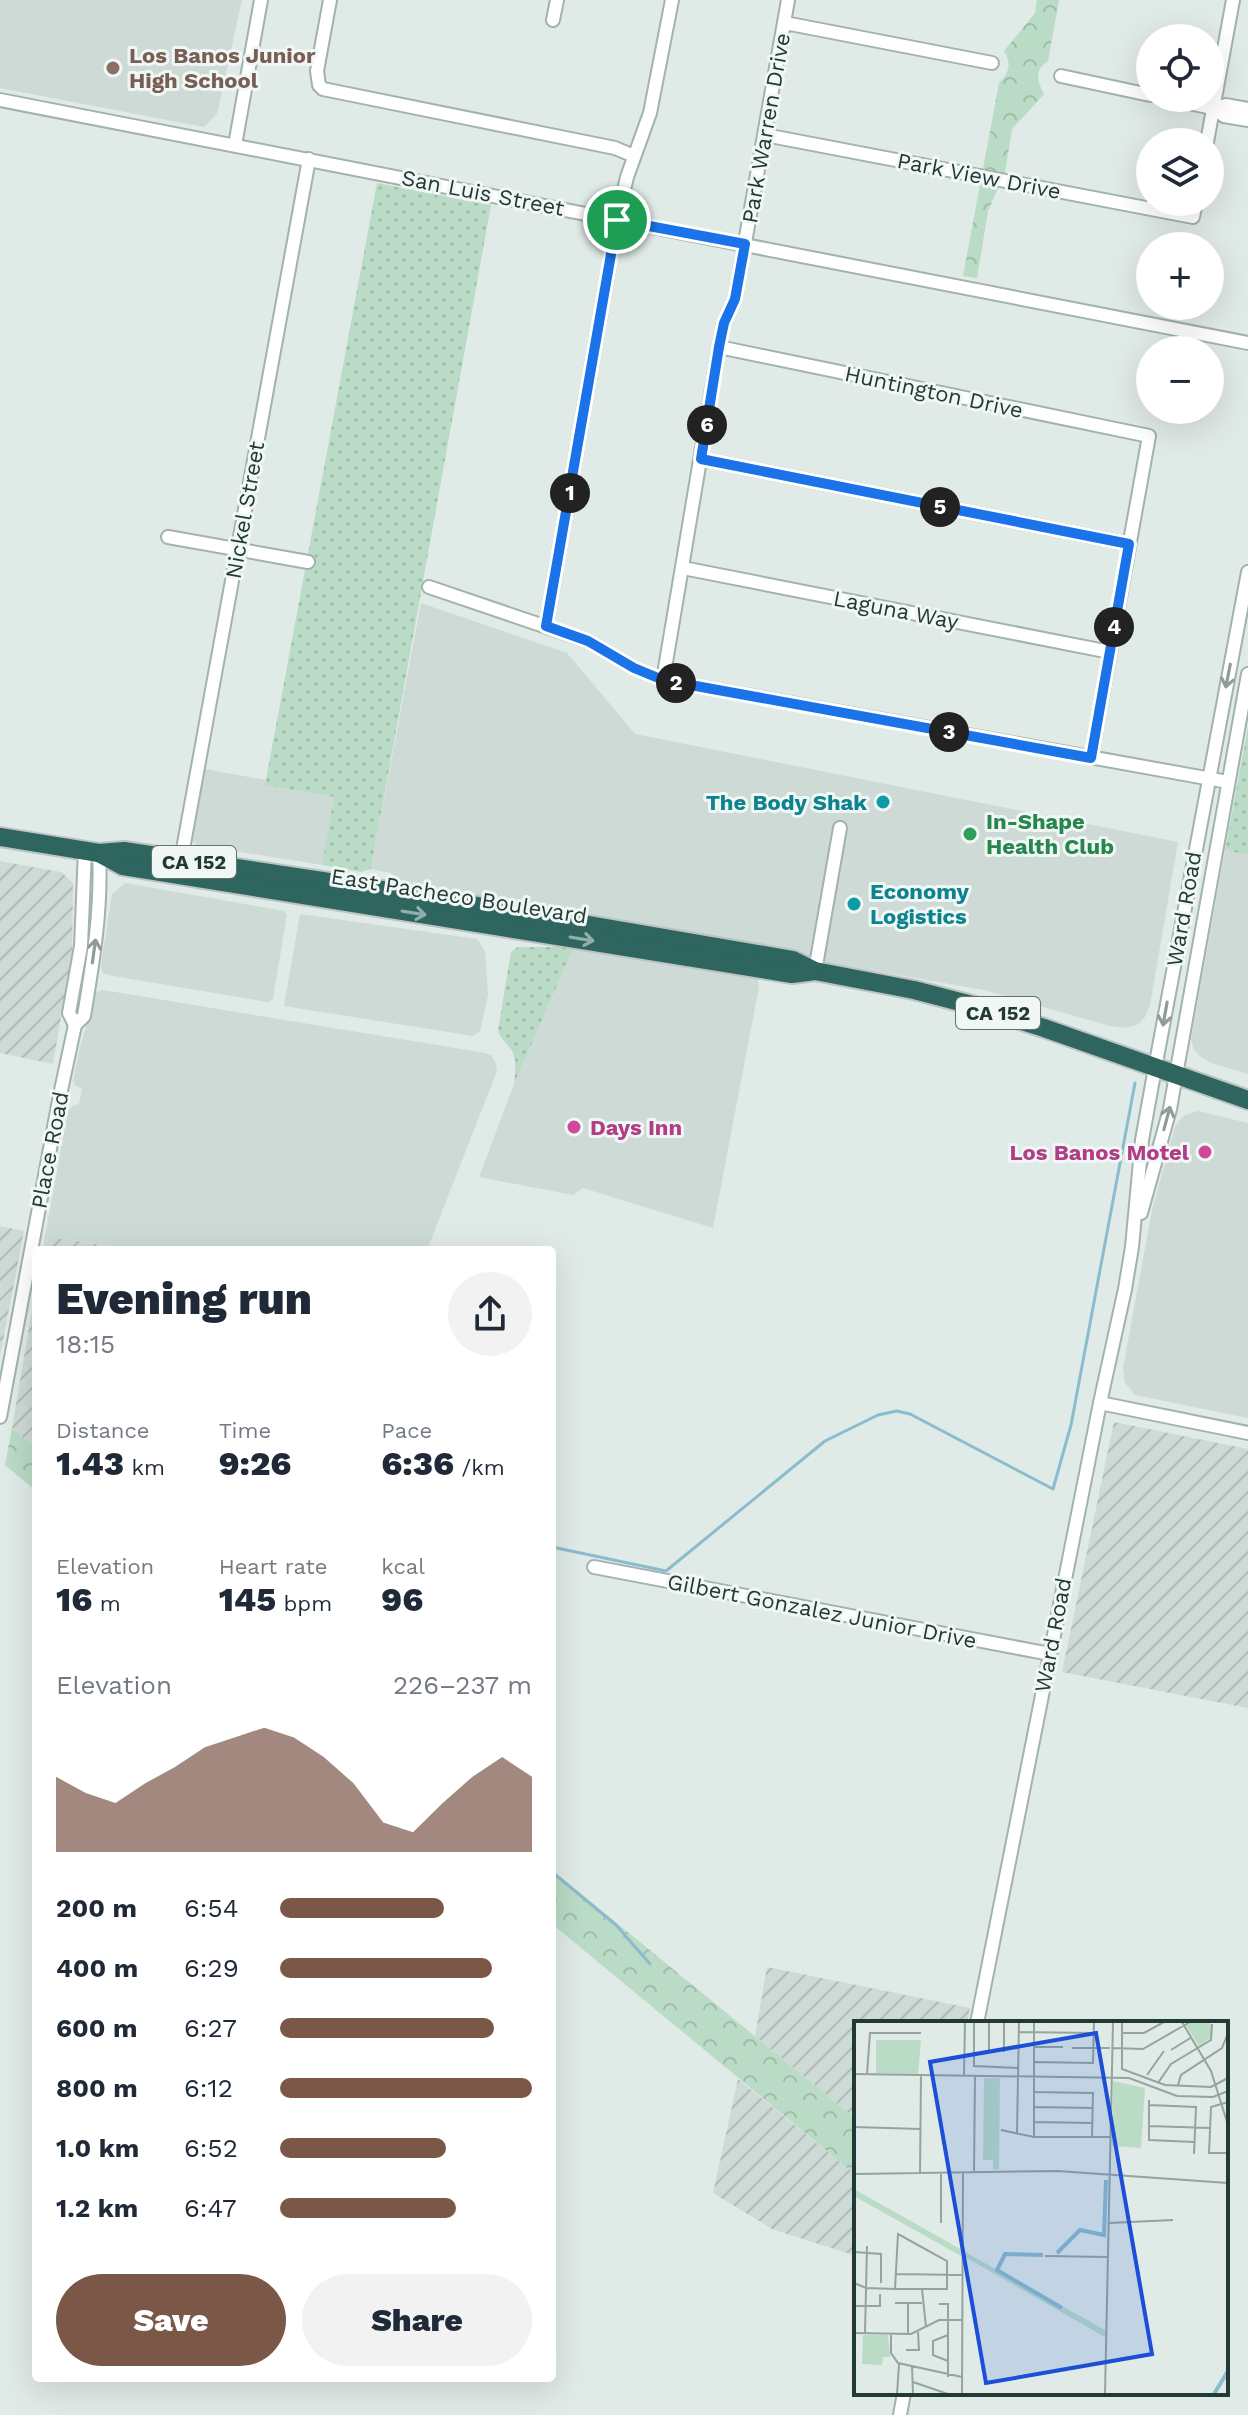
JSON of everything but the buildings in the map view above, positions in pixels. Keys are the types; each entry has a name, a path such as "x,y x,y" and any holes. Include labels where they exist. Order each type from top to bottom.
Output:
{"highway":[{"name":"East Pacheco Boulevard","path":"0,837 92,852 124,851 402,893 793,960 815,971 972,1005 1248,1100"},
{"name":"East Pacheco Boulevard","path":"92,852 123,866 792,974 815,971"}],"street":[{"path":"235,145 261,0"},
{"path":"330,0 317,71 319,85 323,89 615,148 634,156"},
{"path":"553,20 557,0"},
{"path":"546,626 617,220 634,156 650,113 672,0"},
{"name":"Park Warren Drive","path":"663,680 719,347 724,323 735,299 788,0"},
{"path":"1224,49 1233,0"},
{"path":"785,23 992,63"},
{"path":"1061,76 1136,92"},
{"name":"San Luis Street","path":"0,100 1248,343"},
{"path":"1224,105 1248,109"},
{"path":"1218,112 1224,116 1248,120"},
{"name":"Park View Drive","path":"765,135 1136,206"},
{"name":"Nickel Street","path":"181,860 309,159"},
{"name":"Huntington Drive","path":"719,347 1149,436 1129,544"},
{"path":"701,459 1129,544 1091,758"},
{"path":"168,537 308,562"},
{"name":"Laguna Way","path":"683,568 1110,652"},
{"name":"Ward Road","path":"1132,1247 1142,1140 1248,572"},
{"path":"429,587 588,641 634,668 663,680 1228,782"},
{"name":"Ward Road","path":"977,2021 1132,1247 1170,1109 1248,674"},
{"path":"815,971 840,828"},
{"name":"Place Road","path":"0,1417 54,1125 75,1025 84,1016 101,885 92,852"},
{"path":"1100,1403 1248,1433"},
{"name":"Gilbert Gonzalez Junior Drive","path":"594,1567 1050,1654"},
{"path":"900,2415 904,2395"}],"shaded area":[{"name":"Los Banos Junior High School","path":"0,0 242,0 217,114 204,127 0,88"},
{"path":"421,603 567,653 635,734 1178,842 1150,1005 1145,1017 1137,1025 1125,1028 1110,1026 984,990 765,952 396,879 391,873 371,869"},
{"path":"205,769 266,780 266,785 334,797 322,865 197,845 192,841"},
{"path":"1225,850 1248,855 1248,1074 1202,1058 1194,1050 1191,1039"},
{"path":"0,861 61,872 73,883 72,953 53,1064 0,1053"},
{"path":"125,883 284,911 287,915 273,999 268,1002 102,972 112,894"},
{"path":"300,914 477,939 485,951 488,995 480,1031 473,1036 284,1006"},
{"path":"574,947 753,975 758,980 713,1228 583,1188 573,1195 479,1177 514,1084"},
{"path":"103,990 492,1056 497,1071 429,1246 112,1246 45,1236 68,1111 79,1104 82,1089 73,1081 96,992"},
{"path":"1198,1111 1248,1123 1248,1418 1135,1395 1125,1383 1123,1368 1152,1210 1175,1127 1183,1116"},
{"path":"0,1226 24,1231 0,1356"},
{"path":"45,1236 108,1246 44,1246"},
{"path":"32,1311 32,1445 12,1428"},
{"path":"1114,1422 1248,1449 1248,1708 1062,1672"},
{"path":"767,1967 970,2008 967,2021 854,2021 854,2117 755,2036"},
{"path":"738,2079 854,2173 854,2255 772,2229 713,2193"}],"green space":[{"path":"1037,0 1059,0 1048,61 1039,72 1038,80 1044,94 1012,129 1005,172 988,211 977,278 963,276 999,83 1008,68 1004,51 1035,13"},
{"path":"377,183 491,205 371,869 361,872 322,865 334,797 265,785"},
{"path":"1248,727 1248,855 1225,850"},
{"path":"518,947 574,947 514,1084 514,1056 498,1030 511,952"},
{"path":"12,1428 32,1445 32,1488 5,1465"},
{"path":"556,1873 854,2117 854,2173 556,1927"}],"waterway":[{"path":"556,1548 666,1571 825,1441 878,1415 897,1411 910,1414 1053,1489 1071,1425 1135,1083"},
{"path":"556,1875 616,1925 650,1964"}],"place":[{"name":"Los Banos Junior High School","path":"113,68"},
{"name":"The Body Shak","path":"883,802"},
{"name":"In-Shape Health Club","path":"970,834"},
{"name":"Economy Logistics","path":"854,904"},
{"name":"Days Inn","path":"574,1127"},
{"name":"Los Banos Motel","path":"1205,1152"}],"route":[{"path":"617,220 745,244 735,299 724,323 719,347 701,459 1129,544 1091,758 663,680 643,673 588,641 546,626 617,220"}]}
